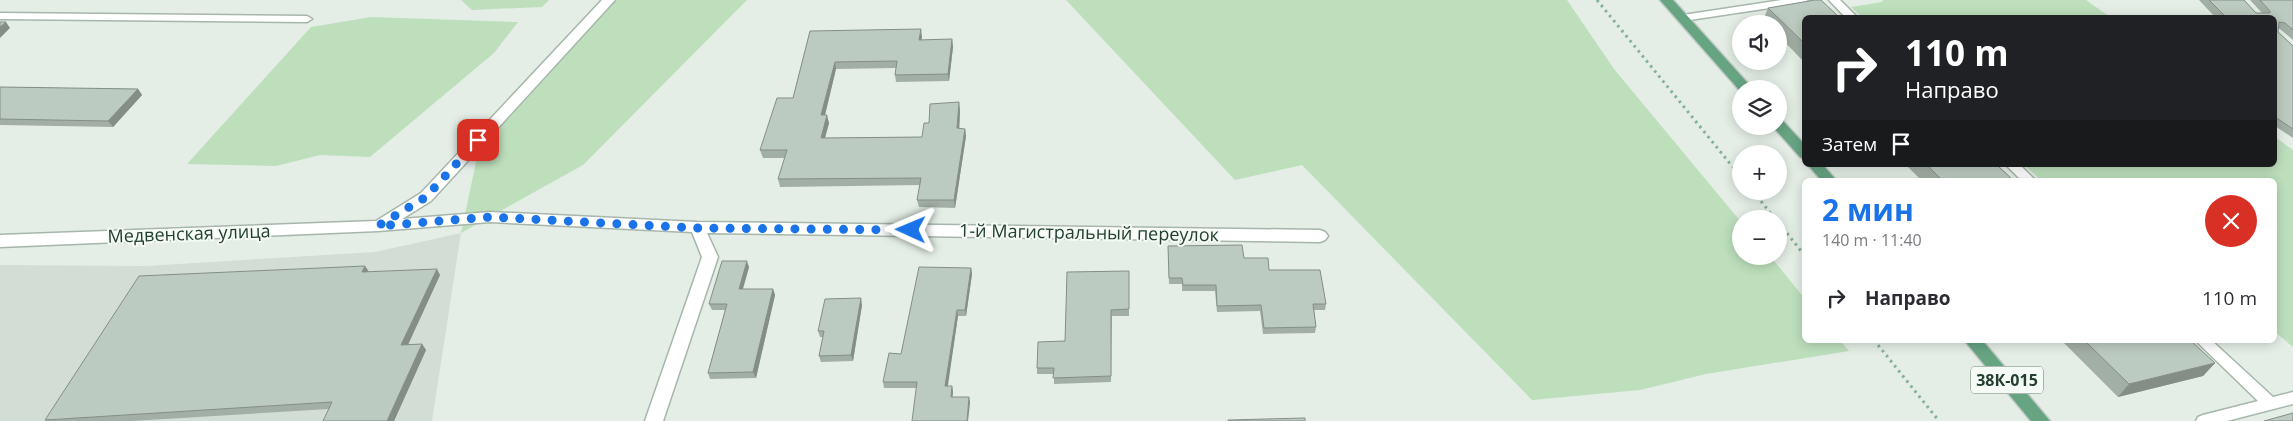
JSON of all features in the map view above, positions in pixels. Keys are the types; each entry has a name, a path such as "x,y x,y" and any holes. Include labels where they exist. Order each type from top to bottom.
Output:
{"main road":[{"path":"1666,0 1738,80"},
{"path":"1787,134 1802,151"},
{"path":"1817,167 1827,178"},
{"name":"38К-015","path":"1975,343 2041,421"}],"street":[{"path":"378,226 426,197 609,0"},
{"name":"1-й Магистральный переулок","path":"378,226 490,217 697,228 1320,236"},
{"name":"Медвенская улица","path":"0,241 378,226"},
{"path":"654,421 710,257 697,228"}],"lane":[{"path":"1683,18 1803,0"},
{"path":"1834,0 1850,15"},
{"path":"0,16 307,19"},
{"path":"2014,167 2027,178"},
{"path":"2205,343 2271,404"},
{"path":"2203,421 2293,398"}],"path":[{"path":"1597,0 1732,166"},
{"path":"1760,200 1768,210"},
{"path":"1787,233 1802,252"},
{"path":"1876,343 1939,421"}],"shaded area":[{"path":"461,233 432,421 0,421 0,265 145,266 375,252"}],"green space":[{"path":"461,0 549,0 542,7 472,10"},
{"path":"613,0 747,0 583,165 461,233 479,148"},
{"path":"1066,0 1567,0 1614,69 1732,211 1732,265 1777,265 1802,295 1802,343 1842,343 1849,351 1706,374 1640,390 1532,400 1302,165 1235,180"},
{"path":"1883,0 2086,0 2107,15 1860,15 1851,7 1882,2"},
{"path":"371,17 518,22 494,53 370,157 320,155 276,166 187,164 311,27"},
{"path":"2277,138 2293,150 2293,347 2277,334 2277,178 2039,178 2026,167 2277,167"}],"building":[{"path":"1821,0 1837,15 1802,15 1802,41 1787,26 1787,15 1775,15 1768,8"},
{"path":"2209,0 2244,0 2256,13 2270,13 2260,0 2293,0 2293,30 2285,23 2279,22 2278,32 2293,46 2293,129 2277,118 2277,15 2224,15"},
{"path":"921,29 919,40 952,39 948,74 895,75 897,61 835,62 821,115 827,115 821,138 922,137 924,123 929,123 930,104 959,102 957,128 965,129 954,200 917,200 921,178 778,179 787,150 760,150 777,98 793,98 810,31"},
{"path":"0,87 138,89 108,121 0,119"},
{"path":"1929,167 1999,167 2011,178 1940,178"},
{"path":"1242,245 1244,258 1268,258 1269,270 1320,270 1326,304 1313,304 1316,327 1264,328 1261,305 1217,306 1216,285 1183,285 1182,278 1169,278 1168,246"},
{"path":"722,261 747,261 739,289 773,289 753,372 708,373 727,304 709,304"},
{"path":"365,266 362,272 437,269 401,345 422,344 387,421 323,421 332,402 45,420 139,276"},
{"path":"919,267 971,268 965,310 957,310 945,386 952,386 951,397 969,397 967,421 912,421 917,382 883,382 889,353 901,354"},
{"path":"1129,271 1129,309 1111,310 1111,376 1053,378 1054,368 1037,368 1038,342 1065,341 1067,272"},
{"path":"861,298 851,355 819,356 824,331 818,331 825,299"},
{"path":"2087,343 2193,343 2215,363 2129,384"},
{"path":"2293,413 2293,421 2264,421"},
{"path":"1305,418 1305,421 1228,421 1228,420"}],"route":[{"path":"478,140 426,197 378,226 490,217 697,228 911,230"}]}
